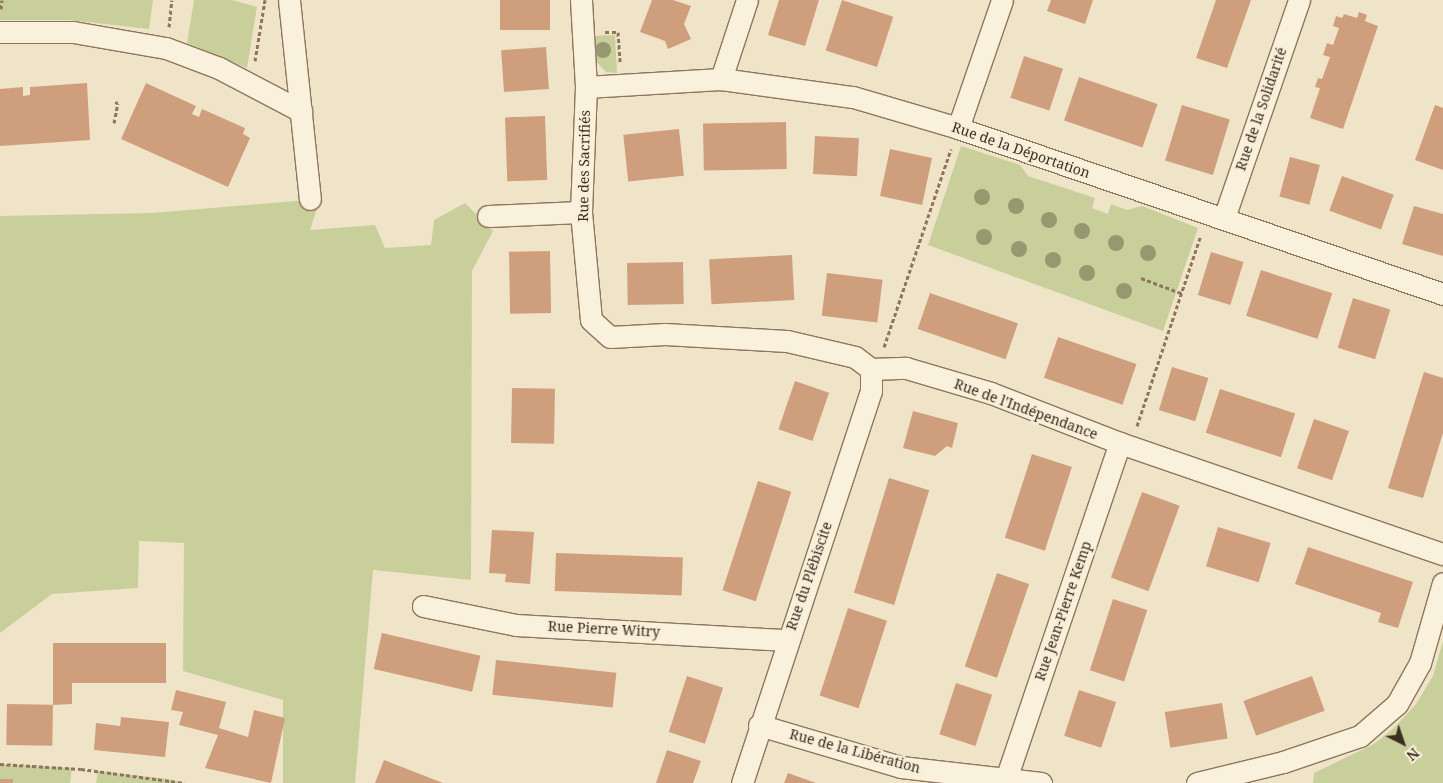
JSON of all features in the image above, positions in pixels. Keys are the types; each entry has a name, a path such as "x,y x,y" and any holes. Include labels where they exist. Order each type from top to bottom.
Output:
{"street":[{"path":"289,0 310,199"},
{"name":"Rue des Sacrifiés","path":"581,0 586,87 581,212 591,320 610,337 664,334 787,341 855,357 871,369"},
{"path":"721,79 746,0"},
{"path":"958,128 1002,0"},
{"name":"Rue de la Solidarité","path":"1216,216 1299,0"},
{"path":"0,32 73,32 157,46 251,84 301,111"},
{"name":"Rue de la Déportation","path":"586,87 721,79 853,97 958,128 1443,294"},
{"path":"488,216 581,212"},
{"name":"Rue de l'Indépendance","path":"871,369 906,368 991,393 1124,445 1443,554"},
{"name":"Rue du Plébiscite","path":"742,783 759,725 871,391 871,369"},
{"name":"Rue Jean-Pierre Kemp","path":"1006,779 1124,445"},
{"path":"1197,783 1283,762 1360,736 1397,704 1420,663 1443,583"},
{"name":"Rue Pierre Witry","path":"423,606 516,625 787,640"},
{"name":"Rue de la Libération","path":"759,725 901,767 1041,783"}],"path":[{"path":"251,84 264,0"},
{"path":"583,32 618,32 621,85"},
{"path":"114,123 118,102 115,102"},
{"path":"871,369 884,348 958,128"},
{"path":"1124,445 1182,293 1216,216"},
{"path":"1141,278 1182,293"},
{"path":"0,764 81,769 184,783"}],"green space":[{"path":"0,0 153,0 149,29 69,20 0,20"},
{"path":"194,0 232,0 257,7 247,68 187,43"},
{"path":"615,35 617,73 606,72 592,57 591,36"},
{"path":"961,146 1020,165 1028,176 1095,198 1092,208 1108,214 1111,204 1127,210 1142,206 1198,228 1163,331 928,245"},
{"path":"320,199 310,230 375,225 385,248 431,245 434,220 465,203 493,231 472,271 471,580 373,570 355,783 283,783 283,700 183,671 184,543 139,541 138,588 52,594 0,633 0,216 152,213"},
{"path":"1443,641 1443,783 1313,783 1314,773 1374,744 1394,728 1416,704 1433,676"},
{"path":"0,764 72,768 70,783 0,783"},
{"path":"98,771 168,779 184,783 96,783"}],"building":[{"path":"500,0 550,0 550,30 500,30"},
{"path":"652,0 673,0 691,6 684,24 691,39 668,49 665,41 640,32"},
{"path":"779,0 819,0 805,46 768,35"},
{"path":"842,0 893,17 877,67 826,50"},
{"path":"1051,0 1093,0 1085,24 1047,11"},
{"path":"1216,0 1251,0 1227,68 1196,58"},
{"path":"1359,12 1367,15 1365,21 1378,26 1343,129 1310,118 1320,88 1315,87 1318,78 1322,79 1330,57 1323,55 1327,43 1333,45 1339,28 1333,26 1336,16 1342,18 1344,14 1357,18"},
{"path":"546,47 549,89 504,92 501,50"},
{"path":"1024,56 1063,69 1049,111 1010,98"},
{"path":"1079,77 1157,104 1143,148 1064,120"},
{"path":"87,83 90,140 0,146 0,89 23,87 23,96 30,95 30,87"},
{"path":"146,83 196,106 192,114 199,117 202,109 245,128 243,134 250,138 228,187 121,139"},
{"path":"1182,105 1230,120 1213,175 1165,160"},
{"path":"1435,105 1443,108 1443,170 1415,160"},
{"path":"545,116 547,180 507,181 505,117"},
{"path":"786,122 787,169 704,170 703,123"},
{"path":"679,129 684,176 628,182 623,135"},
{"path":"815,136 859,138 857,176 813,174"},
{"path":"890,149 932,158 922,205 880,196"},
{"path":"1290,157 1320,165 1309,205 1279,197"},
{"path":"1342,176 1394,195 1381,230 1329,211"},
{"path":"1414,206 1443,214 1443,256 1402,244"},
{"path":"550,251 551,313 510,314 509,252"},
{"path":"1211,252 1244,262 1230,305 1198,295"},
{"path":"792,255 794,300 711,304 709,259"},
{"path":"683,262 684,304 628,305 627,263"},
{"path":"1261,270 1332,293 1317,339 1246,316"},
{"path":"827,273 883,280 877,323 822,316"},
{"path":"930,293 1018,323 1006,359 918,329"},
{"path":"1353,298 1390,309 1375,359 1338,348"},
{"path":"1058,337 1136,364 1122,405 1044,378"},
{"path":"1172,367 1208,378 1195,421 1159,410"},
{"path":"1424,372 1443,378 1443,433 1423,498 1388,488"},
{"path":"795,381 829,393 812,441 778,429"},
{"path":"512,388 555,389 554,444 511,443"},
{"path":"1220,389 1295,413 1281,457 1206,433"},
{"path":"913,411 958,423 952,448 947,446 935,456 903,448"},
{"path":"1314,419 1349,431 1332,480 1297,468"},
{"path":"1032,454 1072,467 1045,551 1005,538"},
{"path":"889,478 929,490 894,605 854,593"},
{"path":"758,481 791,492 756,601 722,590"},
{"path":"1142,492 1180,506 1148,591 1111,578"},
{"path":"1218,527 1271,543 1259,582 1206,566"},
{"path":"492,530 534,532 530,584 505,582 506,574 489,573"},
{"path":"1308,547 1413,582 1398,628 1378,622 1381,613 1295,584"},
{"path":"556,553 683,557 682,595 555,591"},
{"path":"997,573 1029,584 997,678 965,667"},
{"path":"1113,599 1147,610 1124,681 1090,670"},
{"path":"848,608 887,621 859,708 820,695"},
{"path":"382,633 480,656 472,692 374,669"},
{"path":"53,643 166,643 166,683 72,683 72,704 53,705"},
{"path":"496,660 616,673 613,707 492,695"},
{"path":"687,676 723,688 705,744 669,732"},
{"path":"1312,676 1325,711 1256,736 1243,701"},
{"path":"956,683 992,695 975,746 939,734"},
{"path":"176,690 226,702 219,728 248,737 254,710 285,718 271,783 205,768 218,735 179,725 183,712 171,710"},
{"path":"1079,690 1116,702 1101,748 1064,736"},
{"path":"1222,703 1228,739 1170,748 1165,712"},
{"path":"7,704 53,705 52,746 6,745"},
{"path":"121,717 169,722 165,757 94,750 96,723 120,726"},
{"path":"667,750 701,761 693,783 656,783"},
{"path":"384,760 443,783 375,783"},
{"path":"788,773 816,783 784,783"},
{"path":"0,779 13,779 13,783 0,783"}]}
